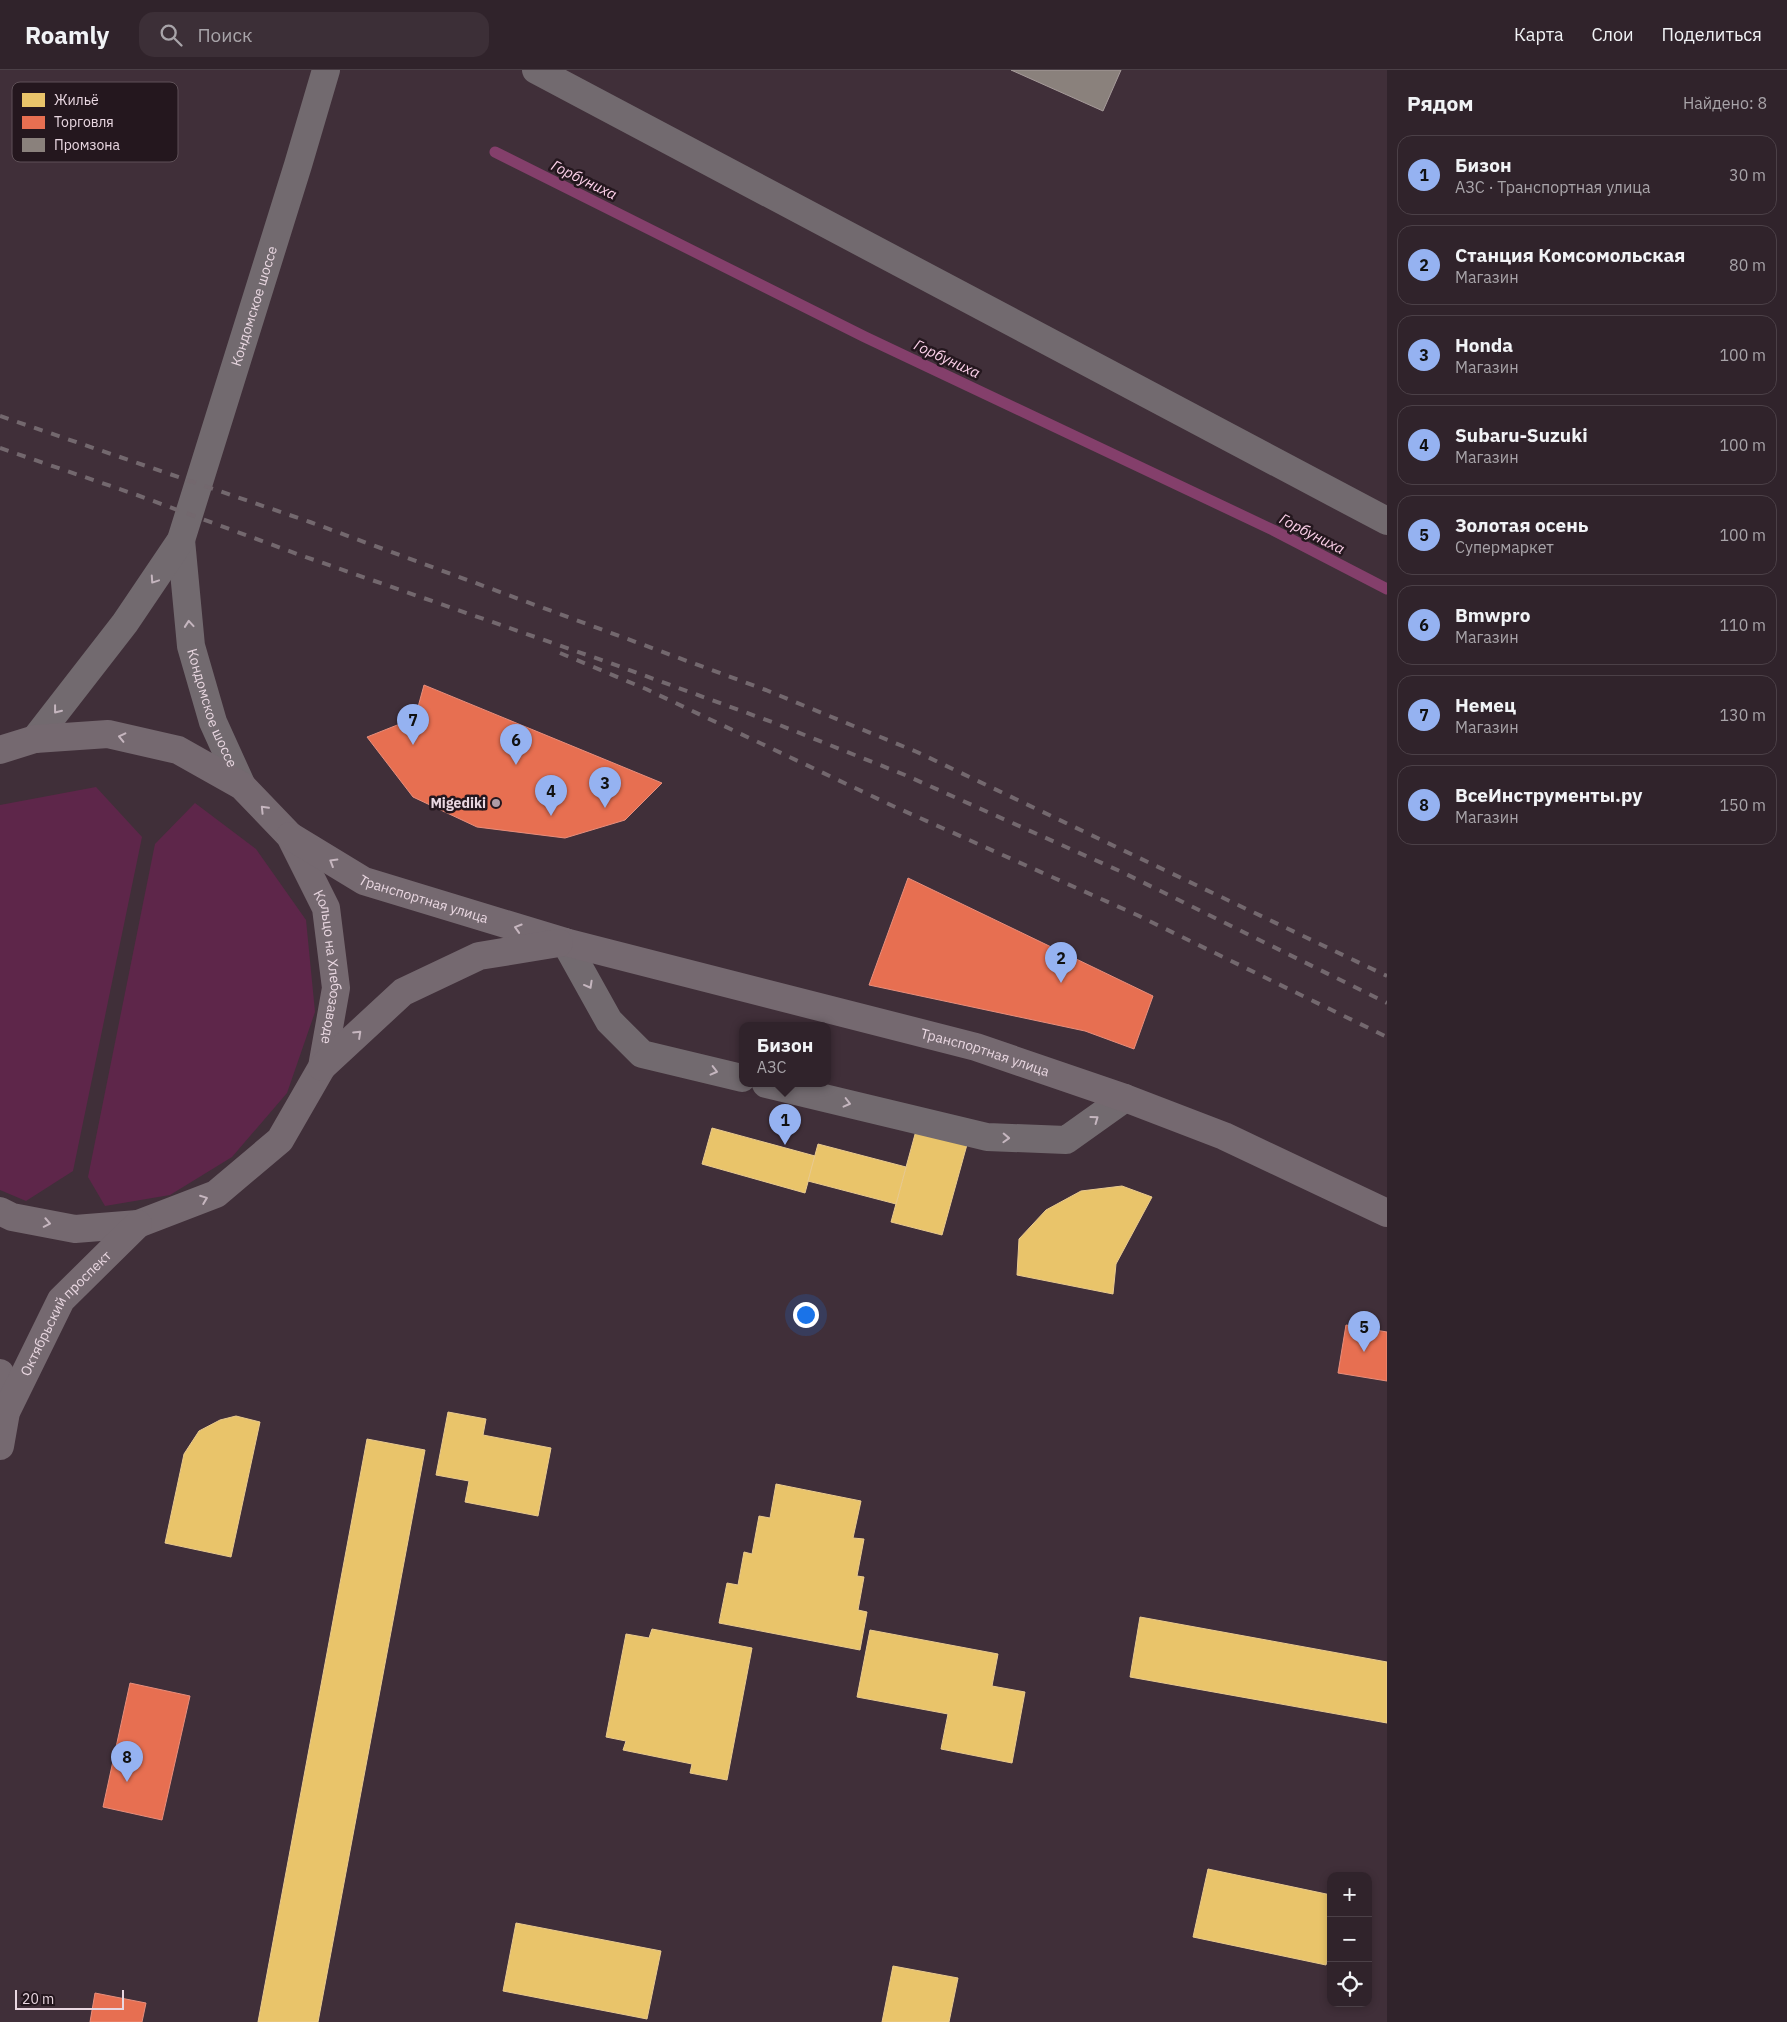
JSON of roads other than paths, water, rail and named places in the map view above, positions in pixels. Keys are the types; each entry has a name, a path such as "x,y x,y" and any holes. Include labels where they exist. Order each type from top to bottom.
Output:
{"main road":[{"name":"Кольцо на Хлебозаводе","path":"0,750 35,739 108,734 178,750 242,786 290,836 326,908 336,988 322,1067 280,1140 216,1194 138,1224 74,1229 12,1217 0,1211"},
{"name":"Транспортная улица","path":"290,836 364,880 565,942 976,1047 1125,1098 1224,1136 1387,1213"},
{"name":"Транспортная улица","path":"322,1067 403,992 479,956 565,942"},
{"name":"Октябрьский проспект","path":"0,1446 6,1412 61,1300 138,1224"},
{"name":"Октябрьский проспект","path":"0,1373 6,1412"}],"street":[{"name":"Кондомское шоссе","path":"35,739 125,623 181,540 296,174 326,70"},
{"path":"536,70 1387,521"},
{"name":"Кондомское шоссе","path":"181,540 191,646 213,722 242,786"},
{"path":"565,942 609,1021 642,1054 739,1077"},
{"path":"779,1087 987,1137 1066,1140 1125,1098"}],"waterway":[{"name":"Горбуниха","path":"495,152 865,337 1273,530 1387,589"}],"railway":[{"path":"0,416 310,522 766,690 917,752 1387,976"},
{"path":"0,448 610,663 772,722 905,775 1122,872 1387,1003"},
{"path":"560,653 646,689 893,806 1137,915 1387,1037"}],"place":[{"name":"Немец","path":"413,745"},
{"name":"Bmwpro","path":"516,765"},
{"name":"Migediki","path":"496,803"},
{"name":"Honda","path":"605,808"},
{"name":"Subaru-Suzuki","path":"551,816"},
{"name":"Станция Комсомольская","path":"1061,983"},
{"name":"Бизон","path":"785,1145"},
{"name":"Золотая осень","path":"1364,1352"},
{"name":"ВсеИнструменты.ру","path":"127,1782"}]}
